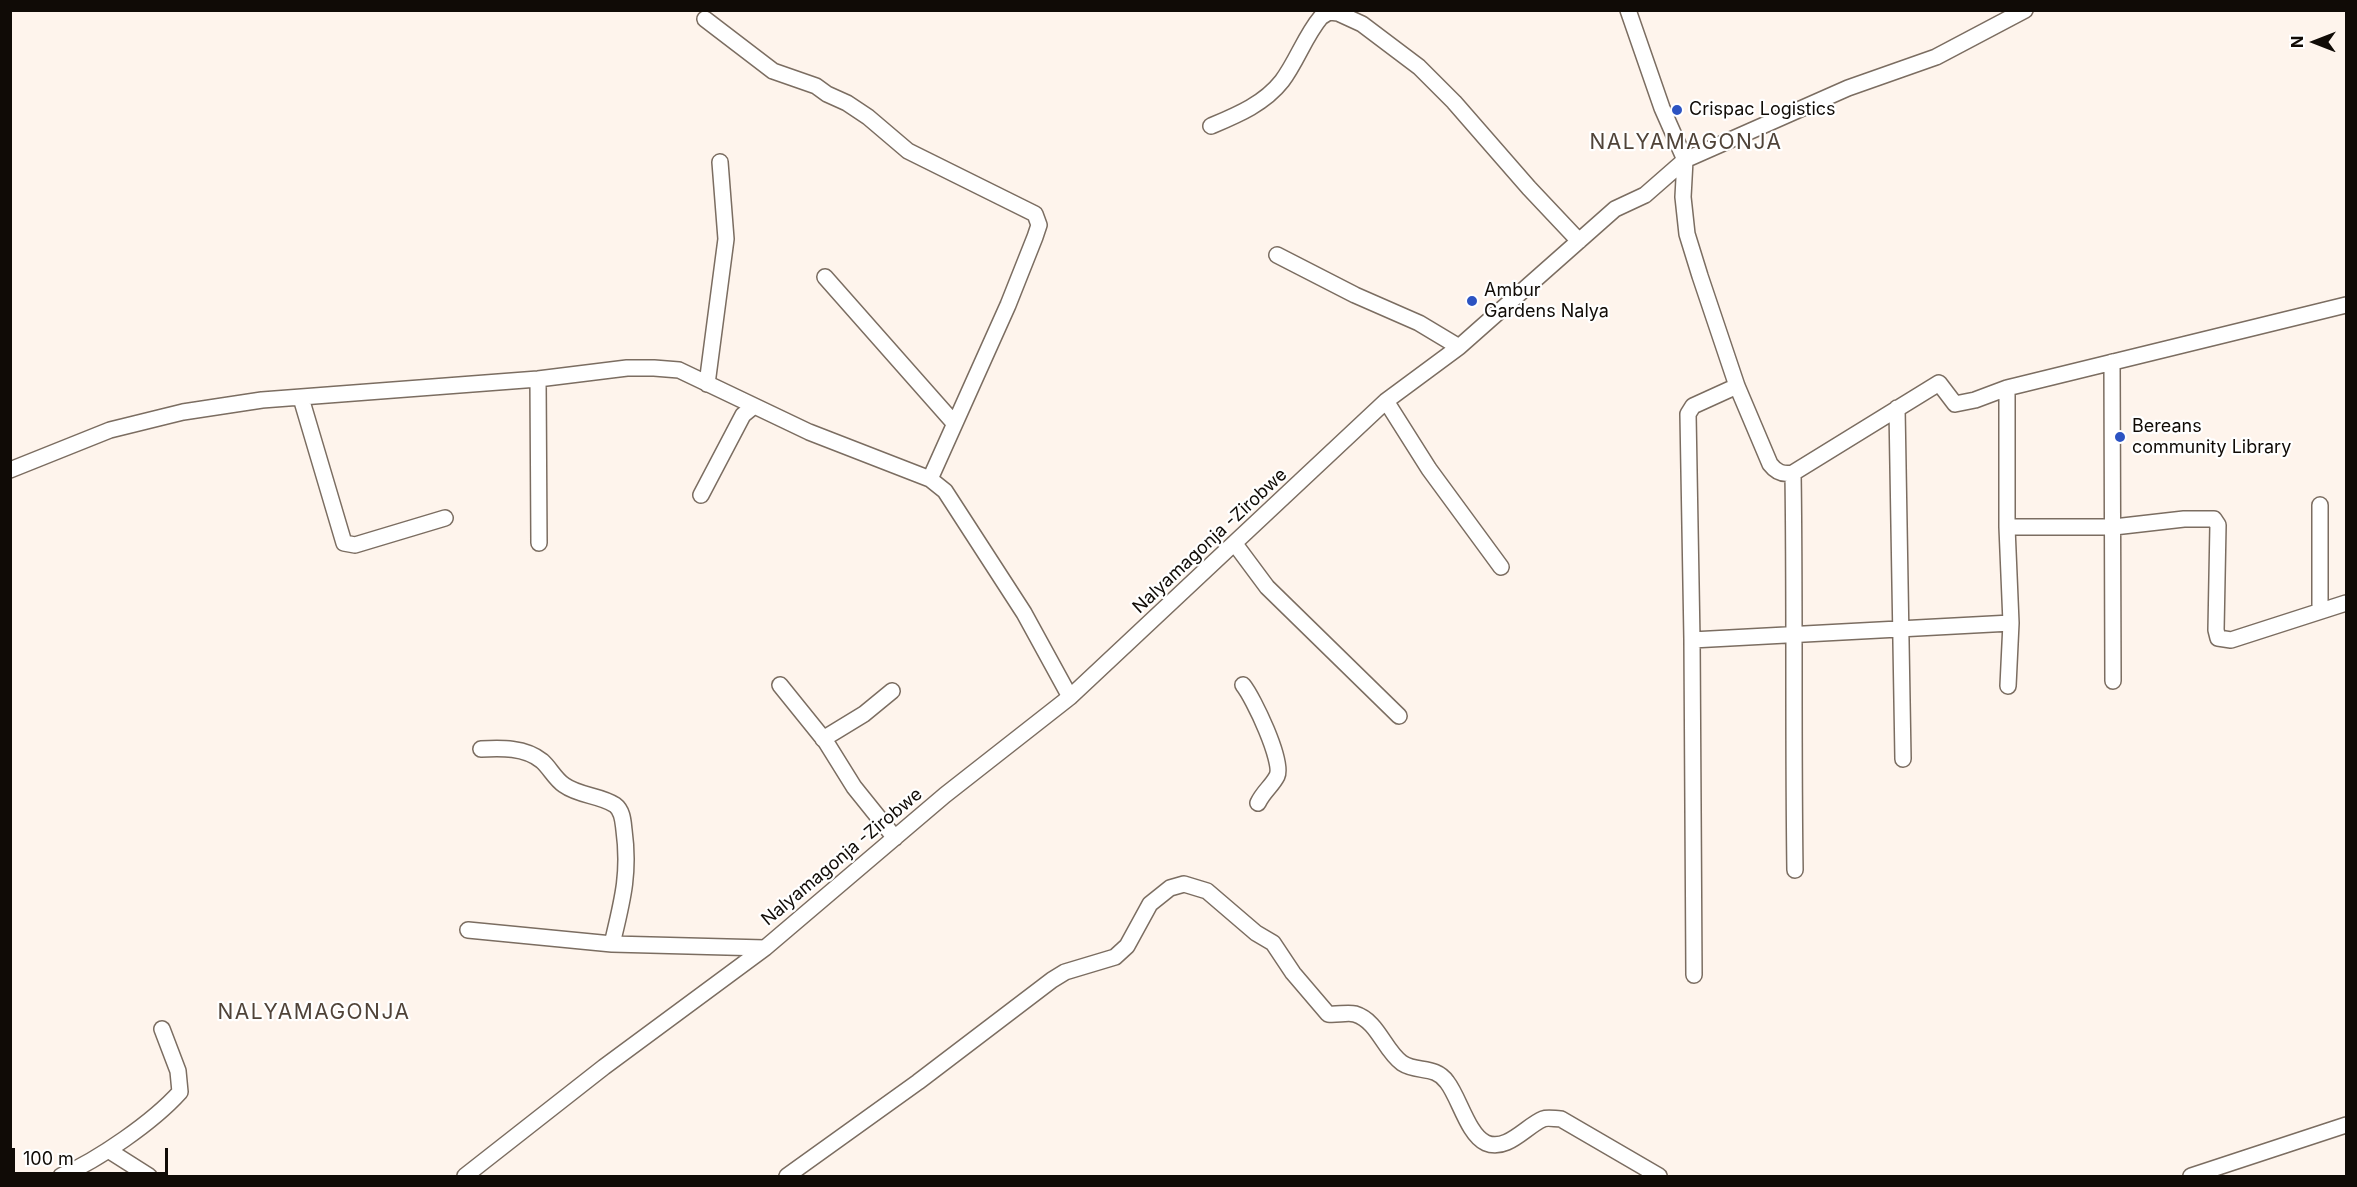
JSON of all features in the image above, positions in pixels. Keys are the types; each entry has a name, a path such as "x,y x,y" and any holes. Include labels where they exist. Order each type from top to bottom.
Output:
{"street":[{"path":"1628,10 1662,108 1685,160 1683,197 1687,234 1737,386 1770,464 1780,473 1793,473 1939,382 1955,404 1976,400 2007,388 2346,305"},
{"name":"Nalyamagonja -Zirobwe","path":"468,1176 603,1067 765,948 945,795 1070,697 1386,401 1459,347 1615,209 1645,195 1685,160 1848,88 1936,57 2006,14 2025,10"},
{"path":"1211,126 1263,100 1282,81 1321,17 1329,12 1338,13 1362,24 1435,81 1579,241"},
{"path":"705,19 772,71 816,86 868,117 908,151 1035,214 1039,225 1008,305 930,478"},
{"path":"707,384 726,238 720,162"},
{"path":"1277,255 1355,295 1419,323 1459,347"},
{"path":"825,277 954,423"},
{"path":"2112,362 2113,681"},
{"path":"10,470 110,430 183,412 250,402 538,379 627,368 679,370 809,432 930,478 945,491 992,561 1024,613 1070,697"},
{"path":"538,379 539,543"},
{"path":"1694,975 1688,414 1693,406 1737,386"},
{"path":"2007,388 2007,527 2011,623 2008,686"},
{"path":"301,398 344,543 355,545 446,519"},
{"path":"1386,401 1429,469 1501,567"},
{"path":"701,495 743,415 754,406"},
{"path":"1897,408 1903,759"},
{"path":"1793,473 1796,633 1793,718 1795,870"},
{"path":"2320,505 2320,610"},
{"path":"2007,527 2114,527 2210,518 2217,522 2216,630 2218,639 2222,640 2230,640 2346,603"},
{"path":"1235,544 1267,587 1399,716"},
{"path":"1692,640 2011,623"},
{"path":"780,685 823,739 855,787 895,838"},
{"path":"1242,685 1274,747 1278,763 1277,776 1262,793 1258,803"},
{"path":"823,739 864,714 892,691"},
{"path":"481,749 502,748 525,751 542,761 559,782 568,788 612,804 621,812 628,860 627,878 612,944"},
{"path":"788,1176 918,1082 1052,980 1065,972 1115,957 1127,946 1150,904 1170,888 1184,884 1207,891 1256,933 1274,943 1293,974 1328,1014 1354,1013 1362,1017 1379,1033 1403,1063 1437,1072 1447,1081 1475,1134 1486,1143 1498,1144 1512,1140 1545,1118 1561,1119 1659,1176"},
{"path":"468,930 612,944 765,948"},
{"path":"62,1176 83,1167 108,1150 180,1092 178,1071 162,1029"},
{"path":"2191,1176 2346,1125"},
{"path":"108,1150 149,1176"}],"place":[{"name":"Crispac Logistics","path":"1677,110"},
{"name":"Ambur Gardens Nalya","path":"1472,301"},
{"name":"Bereans community Library","path":"2120,437"}],"district":[{"name":"NALYAMAGONJA","path":"1686,143"},
{"name":"NALYAMAGONJA","path":"314,1013"}]}
